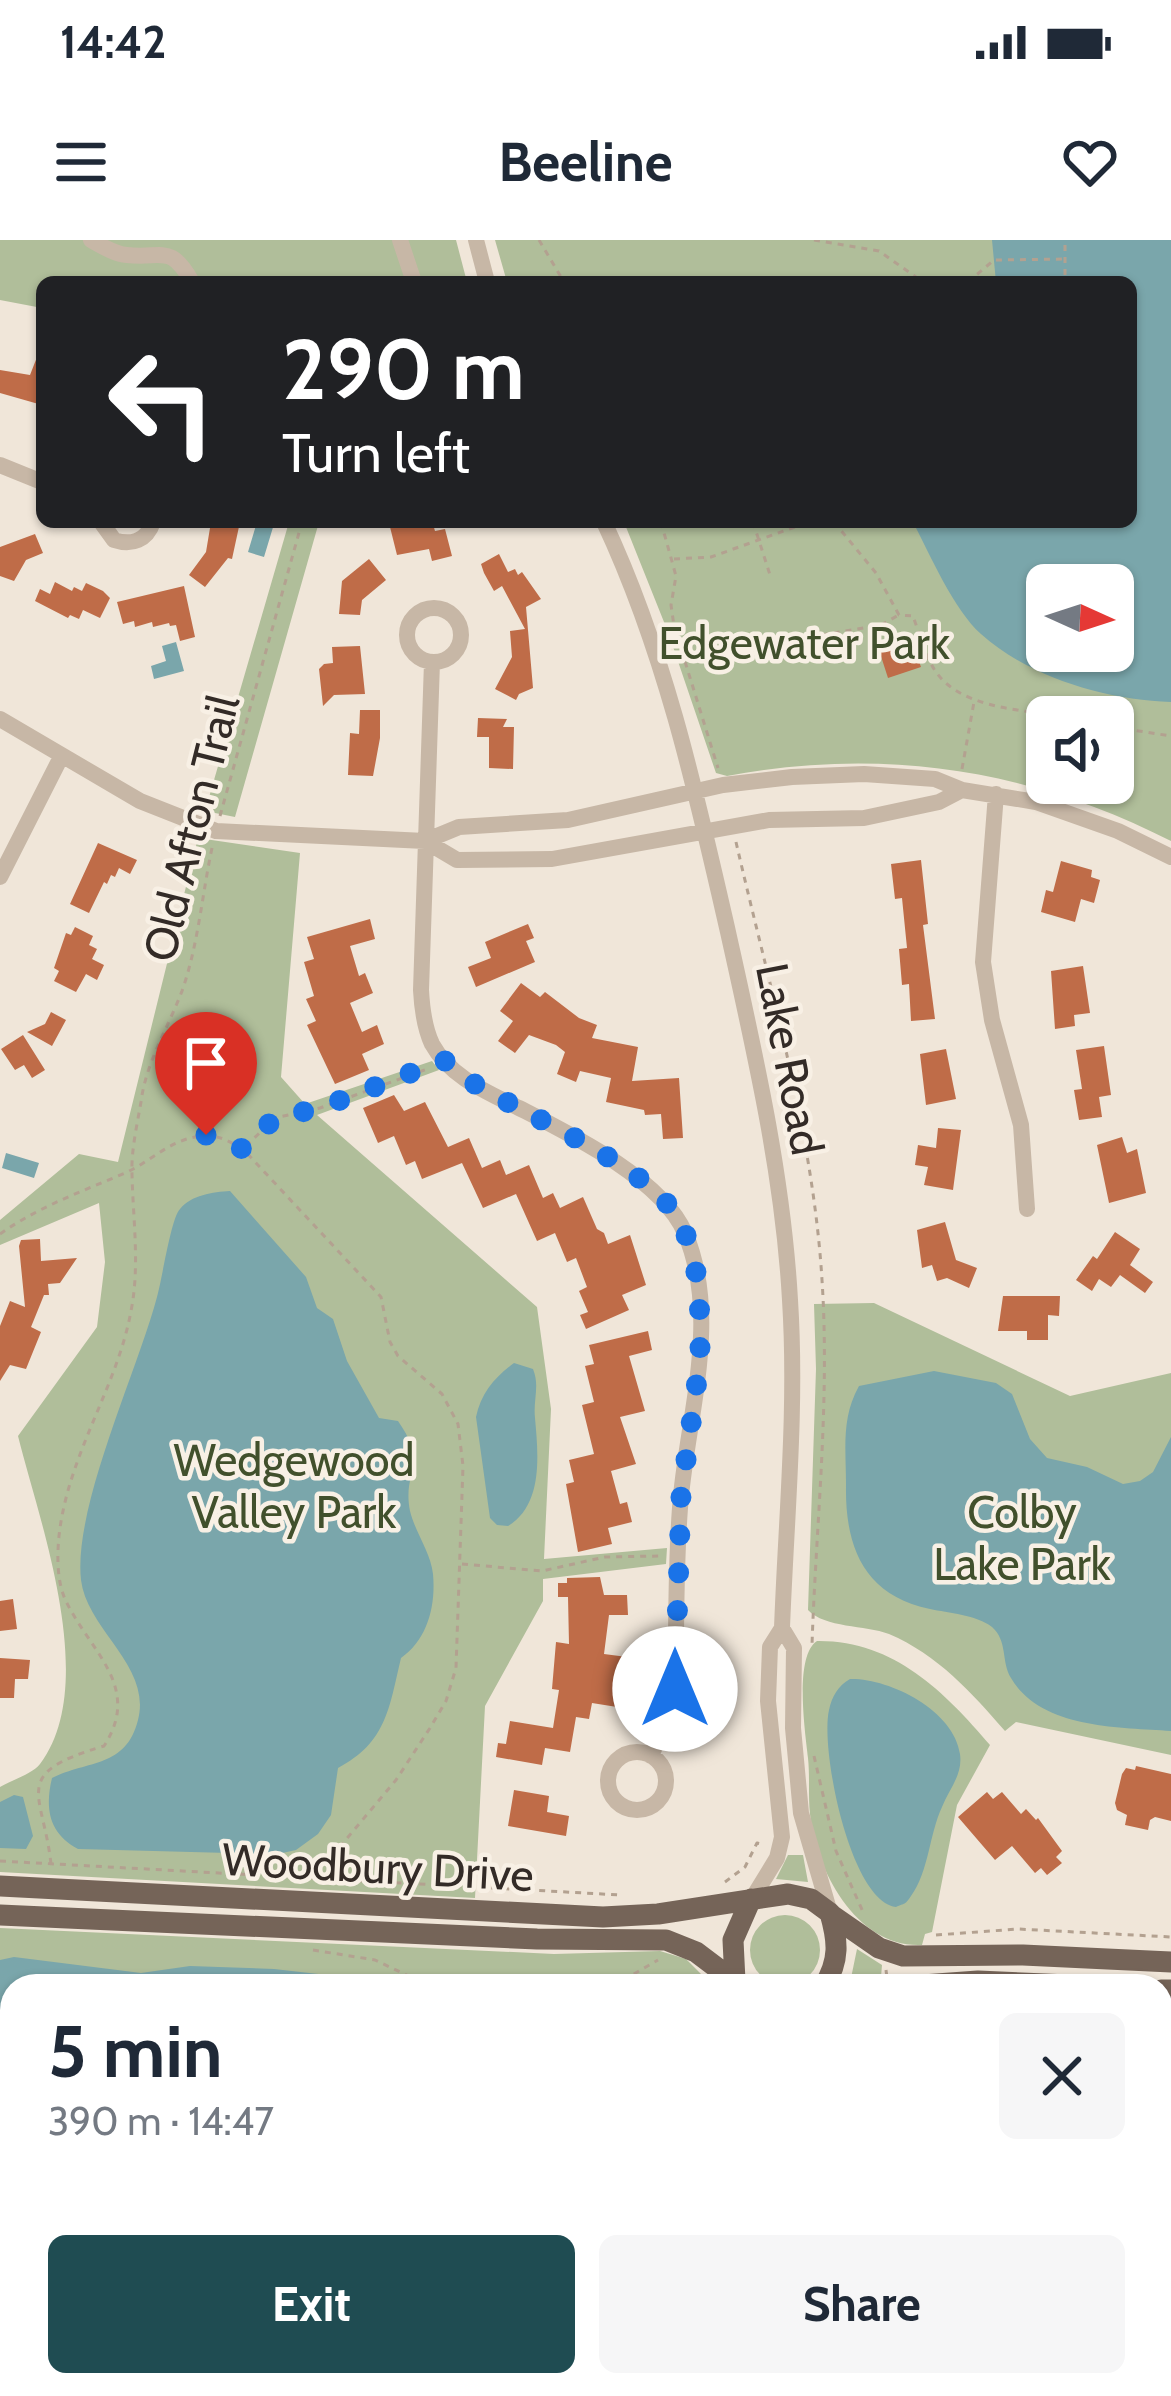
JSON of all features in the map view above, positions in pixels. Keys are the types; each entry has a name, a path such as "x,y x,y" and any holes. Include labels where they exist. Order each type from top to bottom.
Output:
{"main road":[{"name":"Woodbury Drive","path":"0,1886 603,1917 795,1894 830,1913"},
{"path":"736,1974 734,1940 752,1899"},
{"path":"830,1913 879,1948 903,1956 1171,1962"},
{"path":"829,1974 837,1954 830,1913"},
{"name":"Woodbury Drive","path":"0,1915 537,1940 662,1940 696,1952 724,1974"}],"street":[{"path":"91,240 127,256 166,254 189,276"},
{"path":"400,240 412,276"},
{"path":"476,240 485,276"},
{"path":"0,465 36,480"},
{"path":"105,528 114,540 130,543 146,536 150,528"},
{"name":"Lake Road","path":"606,528 661,668 697,790 761,1082 783,1215 791,1347 782,1628 770,1647 769,1710 782,1837 777,1858 752,1899"},
{"path":"432,662 422,1012 434,1046 474,1086 560,1130 649,1187 665,1201 687,1236 698,1293 700,1359 680,1514 675,1689 651,1756"},
{"path":"0,719 140,801 216,831 425,841 459,827 568,820 697,790 792,777 864,774 935,779 962,790 996,794 1082,817 1171,856"},
{"path":"0,878 61,757"},
{"path":"425,841 457,860 515,862 598,853 769,820 864,818 939,802 962,790"},
{"path":"996,794 983,962 992,1020 1022,1125 1027,1209"},
{"name":"Lake Road","path":"782,1628 794,1648 793,1728 800,1803 830,1913"}],"path":[{"path":"539,240 560,276"},
{"path":"814,240 879,251 914,276"},
{"path":"1065,244 1065,275"},
{"path":"975,276 994,260 1065,259"},
{"name":"Old Afton Trail","path":"51,1864 36,1800 38,1784 46,1772 74,1755 104,1745 119,1718 113,1678 63,1597 58,1545 76,1459 125,1338 132,1308 131,1170 141,1096 152,1056 182,989 216,831 300,528"},
{"path":"755,528 771,578"},
{"path":"674,559 711,557 791,528"},
{"path":"839,528 876,573 899,615"},
{"path":"810,637 881,625 899,615 913,616 934,668 951,689 975,700 1026,710"},
{"path":"962,790 975,700"},
{"path":"1134,730 1171,736"},
{"path":"243,1149 275,1118 320,1108 444,1060"},
{"path":"0,1234 35,1209 131,1170 162,1148 206,1135 243,1149 381,1297 390,1342 398,1356 442,1394 458,1424 463,1466 456,1668 446,1701 396,1780 333,1855 321,1879"},
{"path":"460,1564 542,1571 605,1557 657,1557"},
{"path":"812,1647 813,1611"},
{"path":"813,1744 822,1803 839,1861 852,1896 867,1917"},
{"path":"716,1886 746,1867 757,1843"},
{"path":"0,1861 631,1895"},
{"path":"931,1936 1018,1929 1171,1937"},
{"path":"305,1949 375,1960 404,1974"},
{"path":"631,1974 667,1959"}],"green space":[{"path":"0,240 456,240 465,276 36,276 36,307 0,300"},
{"name":"Edgewater Park","path":"495,240 1171,240 1171,841 1086,804 1134,804 1134,696 1026,696 1026,785 899,765 716,773 626,528 1137,528 1137,276 505,276"},
{"path":"287,528 317,528 235,817 205,811"},
{"name":"Wedgewood Valley Park","path":"198,838 300,853 281,1077 305,1104 432,1061 439,1070 317,1115 537,1307 551,1409 544,1559 667,1548 666,1564 543,1579 543,1601 485,1706 475,1898 0,1872 0,1787 40,1764 57,1731 65,1691 60,1603 18,1436 97,1327 105,1262 99,1203 0,1245 0,1220 79,1154 118,1162"},
{"name":"Colby Lake Park","path":"874,1303 1070,1396 1171,1373 1171,1755 1016,1722 1005,1731 923,1653 889,1634 824,1620 808,1610 814,1304"},
{"name":"Colby Lake Park","path":"817,1641 870,1649 915,1672 990,1745 957,1805 932,1932 925,1934 922,1945 899,1943 860,1920 844,1902 821,1859 810,1814 803,1695 805,1662"},
{"path":"788,1855 803,1855 808,1882 776,1879"},
{"path":"772,1918 798,1918 817,1937 820,1950 811,1974 759,1974 753,1963 753,1937"},
{"path":"0,1928 554,1954 660,1951 686,1959 701,1974 0,1974"},
{"path":"857,1949 882,1965 881,1974 852,1974"}],"water":[{"path":"992,240 1171,240 1171,702 1117,696 1042,672 1134,672 1134,564 1026,564 1026,665 981,634 961,611 916,528 1137,528 1137,276 995,276"},
{"path":"255,528 273,528 264,557 248,552"},
{"path":"176,642 184,671 154,679 151,666 166,661 162,646"},
{"path":"6,1153 39,1163 34,1178 2,1168"},
{"path":"230,1191 306,1277 317,1308 333,1319 347,1361 379,1418 398,1421 407,1436 413,1458 408,1497 432,1566 431,1610 417,1642 401,1658 389,1708 376,1735 338,1768 331,1815 318,1834 296,1850 255,1859 229,1853 78,1849 60,1835 51,1818 52,1778 104,1760 125,1747 138,1720 140,1701 128,1665 86,1598 81,1550 87,1516 148,1328 177,1215 196,1197"},
{"path":"514,1363 533,1369 535,1375 537,1462 528,1505 508,1526 490,1518 476,1417 490,1386"},
{"name":"Colby Lake Park","path":"934,1371 996,1383 1012,1394 1030,1439 1047,1458 1087,1467 1123,1484 1153,1472 1171,1437 1171,1731 1082,1722 1041,1707 1011,1678 992,1627 971,1617 907,1602 888,1592 862,1565 847,1507 846,1434 853,1398 859,1386"},
{"path":"850,1679 883,1684 917,1700 946,1724 960,1754 922,1875 907,1901 896,1907 880,1898 865,1879 834,1788 829,1710 836,1692"},
{"path":"14,1795 23,1797 33,1836 26,1849 0,1848 0,1802"},
{"path":"14,1957 141,1973 190,1966 318,1974 0,1974 0,1960"}],"building":[{"path":"36,360 36,403 0,393 0,370 30,375"},
{"path":"210,528 239,528 232,559 205,587 189,575 206,552"},
{"path":"390,528 445,529 452,556 432,561 429,549 397,555"},
{"path":"35,534 43,553 26,560 14,581 0,576 0,547"},
{"path":"499,554 508,572 522,572 541,599 526,607 533,688 516,700 495,689 512,657 510,631 525,629 502,586 494,591 484,573 481,564"},
{"path":"369,559 386,580 362,600 360,615 339,614 342,581"},
{"path":"55,582 72,591 74,587 82,591 86,583 103,591 110,598 100,618 83,610 79,619 68,618 35,601 40,589 50,594"},
{"path":"184,586 195,637 180,641 176,625 169,623 153,627 152,622 135,627 134,621 123,624 117,602"},
{"path":"910,636 921,667 888,678 878,647"},
{"path":"360,646 365,694 334,695 323,706 319,669 333,663 332,647"},
{"path":"360,710 380,710 373,776 348,775 350,733 359,734"},
{"path":"478,718 507,719 503,727 514,727 513,769 489,768 489,737 477,737"},
{"path":"98,843 137,860 130,874 119,868 115,877 104,882 89,913 70,904"},
{"path":"921,860 928,924 923,925 935,1019 911,1021 909,984 902,985 899,949 907,948 902,898 895,899 891,864"},
{"path":"1061,861 1092,870 1091,877 1100,880 1094,903 1081,899 1075,922 1041,912 1046,890 1053,892"},
{"path":"370,919 375,939 350,946 359,976 365,973 373,993 350,1003 362,1032 377,1025 384,1044 362,1054 369,1070 335,1084 307,1025 316,1021 306,999 314,996 304,962 314,959 307,937"},
{"path":"528,924 534,938 526,941 535,962 476,987 468,967 491,958 485,942"},
{"path":"75,927 93,936 89,945 97,949 92,959 104,965 97,980 86,974 76,992 54,981 66,933 71,935"},
{"path":"1083,966 1090,1013 1074,1015 1075,1026 1055,1029 1051,971"},
{"path":"521,983 540,997 545,992 579,1018 597,1025 592,1038 638,1047 632,1081 679,1078 683,1138 663,1139 661,1114 645,1115 644,1110 606,1102 611,1078 580,1071 576,1082 557,1074 565,1052 556,1045 529,1035 515,1053 498,1041 513,1021 500,1011"},
{"path":"51,1012 66,1020 52,1046 27,1032 45,1024"},
{"path":"23,1035 45,1070 32,1078 24,1065 15,1070 1,1049"},
{"path":"1104,1046 1111,1095 1099,1097 1102,1117 1079,1120 1074,1090 1082,1089 1076,1050"},
{"path":"946,1049 956,1099 926,1105 920,1054"},
{"path":"394,1095 404,1111 425,1102 448,1147 469,1138 482,1168 500,1160 506,1175 529,1165 543,1198 553,1193 560,1208 583,1197 608,1244 630,1235 646,1285 622,1295 629,1310 586,1329 580,1315 588,1312 579,1291 587,1287 576,1258 567,1262 555,1233 537,1241 516,1194 483,1208 462,1163 422,1179 415,1161 406,1165 394,1136 378,1143 363,1108"},
{"path":"938,1128 961,1130 953,1190 924,1185 928,1167 915,1165 918,1145 936,1148"},
{"path":"1122,1137 1127,1153 1137,1149 1146,1193 1109,1203 1097,1145"},
{"path":"945,1222 956,1260 977,1268 969,1288 947,1278 937,1281 932,1265 922,1268 917,1230"},
{"path":"1115,1232 1140,1249 1130,1265 1153,1282 1145,1293 1120,1275 1111,1287 1099,1279 1092,1291 1076,1280"},
{"path":"40,1239 41,1261 77,1258 60,1283 48,1284 49,1295 44,1295 31,1327 41,1332 26,1369 10,1365 0,1381 0,1326 10,1301 25,1307 19,1246 21,1240"},
{"path":"1003,1296 1060,1296 1059,1316 1048,1315 1048,1340 1027,1340 1027,1331 998,1331"},
{"path":"648,1331 652,1350 629,1356 645,1411 620,1417 636,1464 611,1471 620,1504 627,1502 632,1522 608,1528 612,1544 578,1552 566,1484 574,1482 569,1460 594,1454 582,1405 594,1402 585,1366 594,1364 589,1345"},
{"path":"600,1577 604,1595 627,1595 628,1615 609,1615 604,1654 627,1657 617,1707 592,1703 589,1719 576,1717 570,1752 545,1748 542,1765 496,1757 498,1743 506,1744 510,1721 553,1728 559,1690 552,1689 556,1642 569,1644 568,1597 558,1597 558,1583 567,1583 567,1578"},
{"path":"13,1599 17,1629 0,1631 0,1601"},
{"path":"0,1658 30,1660 28,1679 15,1679 14,1698 0,1698"},
{"path":"1136,1766 1171,1774 1171,1821 1155,1817 1148,1830 1125,1825 1127,1815 1115,1803 1122,1774"},
{"path":"514,1790 549,1796 547,1812 569,1816 566,1836 508,1826"},
{"path":"987,1792 993,1799 1002,1792 1021,1814 1026,1809 1038,1818 1062,1851 1056,1857 1062,1863 1047,1875 1041,1868 1035,1873 1012,1846 995,1860 958,1817"}],"route":[{"path":"206,1135 243,1149 275,1118 320,1108 444,1060 474,1086 560,1130 665,1201 687,1236 694,1261 700,1328 677,1552 675,1689"}]}
